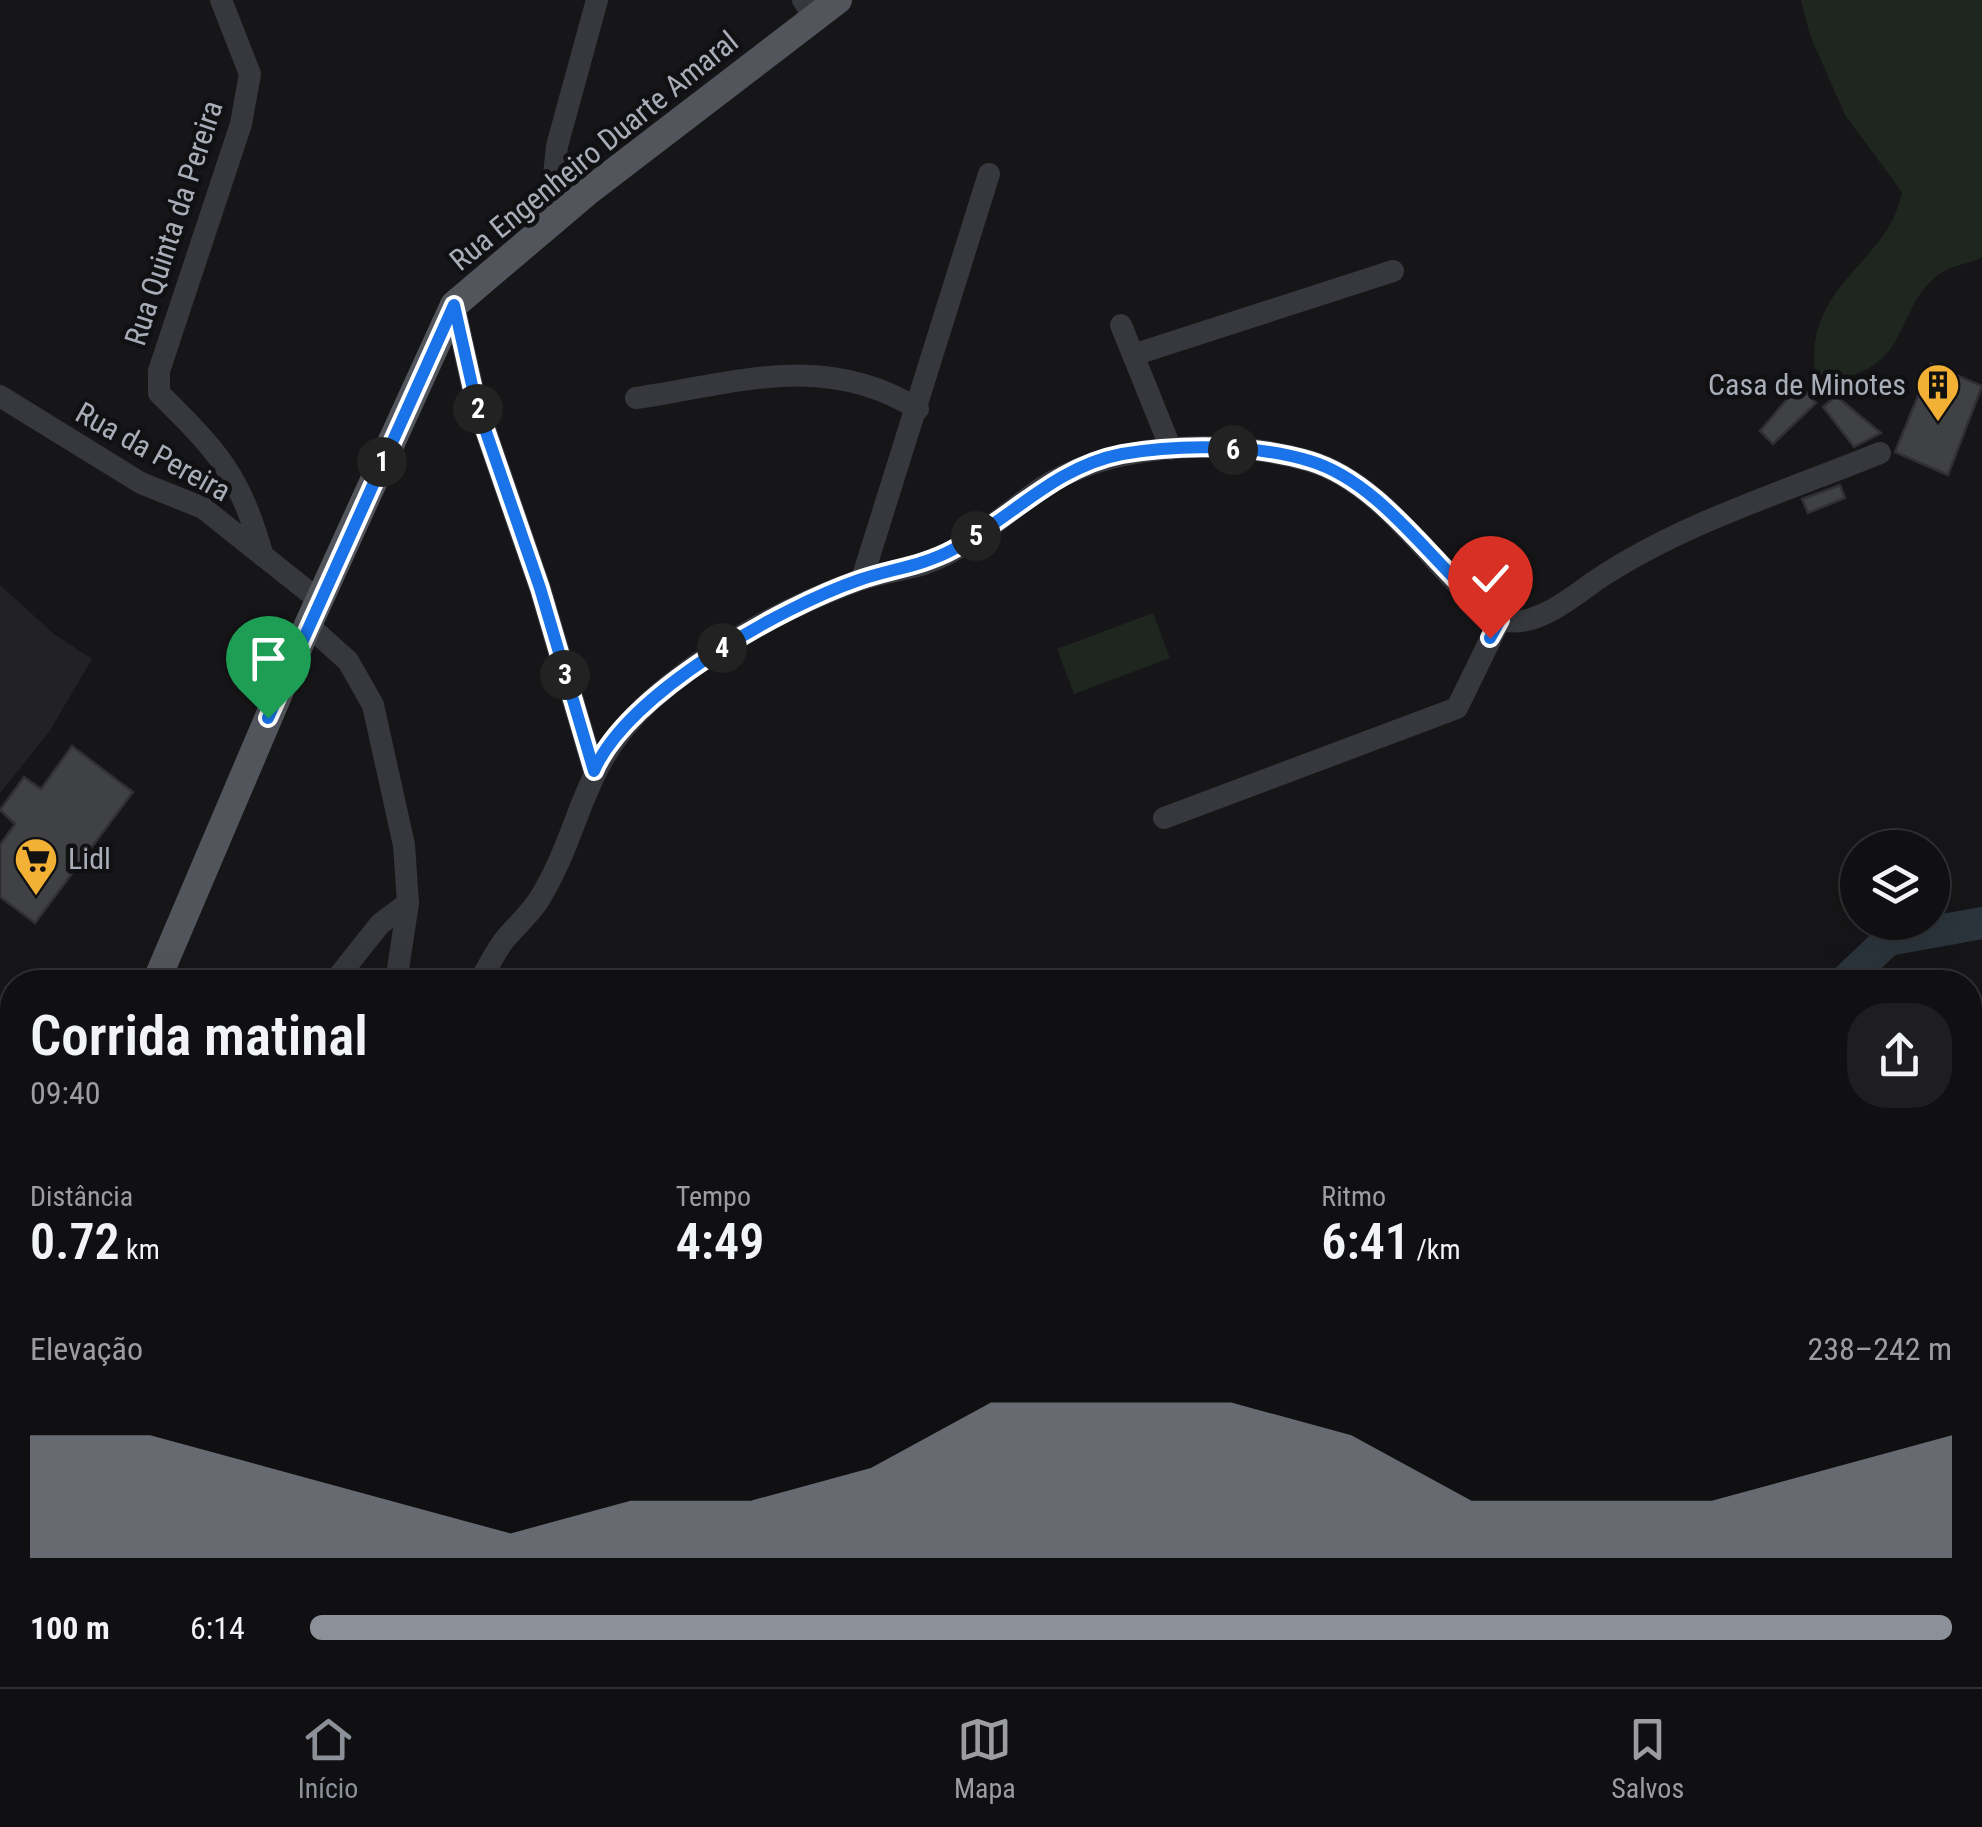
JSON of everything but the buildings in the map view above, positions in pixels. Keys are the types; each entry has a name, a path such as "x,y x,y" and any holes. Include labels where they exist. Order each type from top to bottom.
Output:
{"main road":[{"name":"Rua Engenheiro Duarte Amaral","path":"161,970 314,613 454,305 809,9 838,0"}],"street":[{"name":"Rua Quinta da Pereira","path":"221,0 250,74 240,124 159,370 159,393 216,449 246,497 262,556"},
{"path":"549,223 557,146 597,0"},
{"path":"862,579 989,174"},
{"path":"1132,355 1393,271"},
{"path":"454,305 476,403 540,588 594,771"},
{"path":"1121,325 1171,449"},
{"path":"636,398 789,374 836,374 883,387 918,409"},
{"name":"Rua da Pereira","path":"0,396 140,483 203,508 262,556 314,613 348,661 373,704 404,845 408,904 398,970"},
{"path":"487,970 502,943 540,899 594,771 648,704 722,648 808,600 862,579 926,564 961,546 1070,470 1120,454 1171,449 1232,450 1311,461 1389,511 1474,601 1500,620 1541,615 1624,562 1685,531 1880,454"},
{"path":"1164,818 1457,708 1500,620"},
{"path":"344,970 380,924 408,904"}],"shaded area":[{"path":"1801,0 1982,0 1982,258 1938,275 1923,290 1887,353 1873,366 1852,375 1823,380 1815,372 1815,342 1822,317 1834,295 1881,238 1894,217 1902,192 1845,115 1810,35"},
{"path":"0,585 54,634 92,659 49,732 0,793"},
{"path":"1153,613 1170,658 1074,694 1057,649"}],"waterway":[{"path":"1857,970 1888,940 1982,923"}],"place":[{"name":"Casa de Minotes","path":"1938,423"},
{"name":"Lidl","path":"36,897"}],"route":[{"path":"268,718 454,305 476,403 540,588 594,771 598,760 648,704 722,648 808,600 862,579 926,564 972,540 1070,470 1120,454 1171,449 1232,450 1311,461 1340,476 1389,511 1474,601 1500,620 1490,638"}]}
